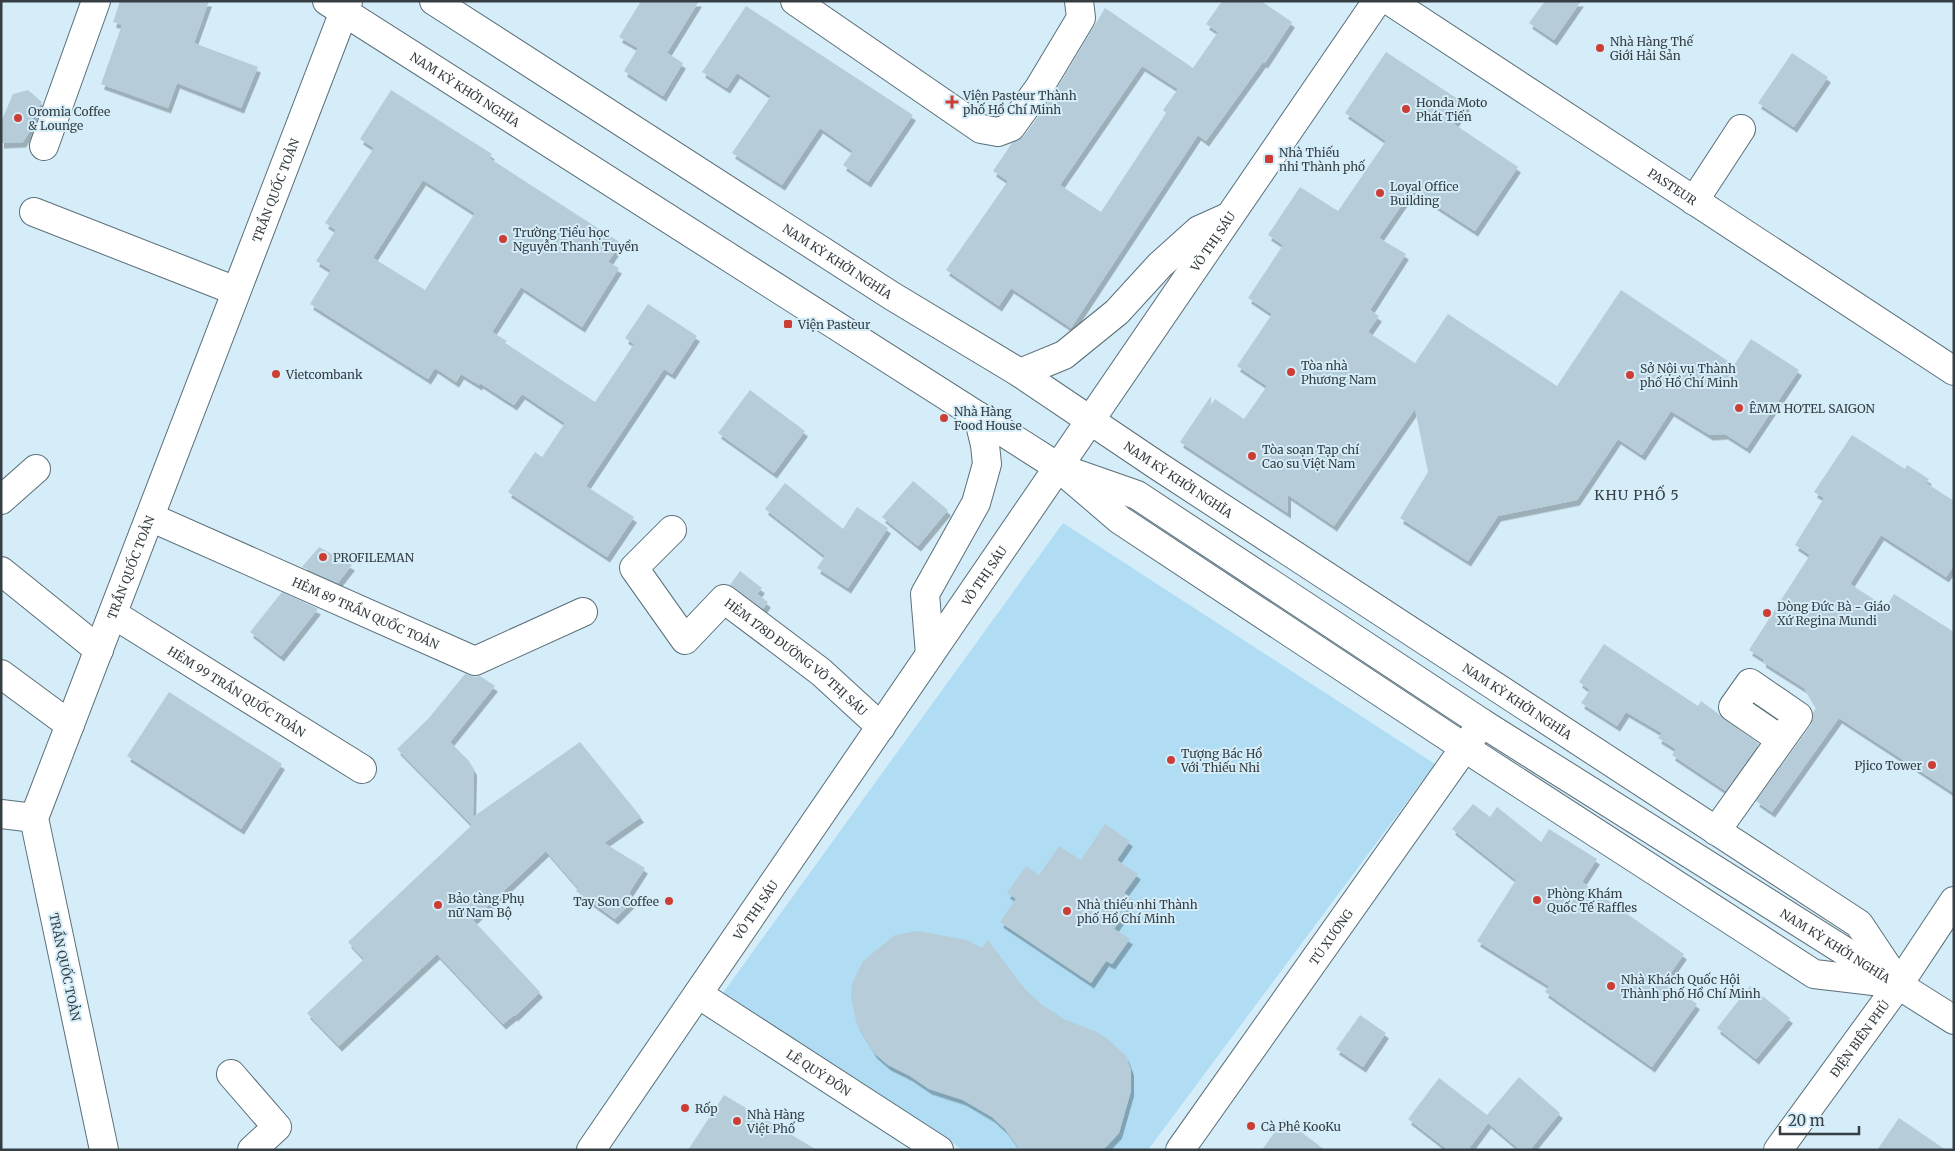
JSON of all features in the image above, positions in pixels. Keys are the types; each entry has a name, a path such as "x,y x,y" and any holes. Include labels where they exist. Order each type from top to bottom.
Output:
{"main road":[{"path":"44,146 96,1"},
{"name":"NAM KỲ KHỞI NGHĨA","path":"434,1 892,296 1020,373 1859,924 1899,984"},
{"path":"795,1 981,129 998,132 1011,127 1039,88 1081,18 1079,1"},
{"name":"VÕ THỊ SÁU","path":"591,1150 1377,1"},
{"name":"PASTEUR","path":"1390,1 1954,371"},
{"name":"NAM KỲ KHỞI NGHĨA","path":"340,4 1058,467 1120,520 1465,748 1814,974 1899,984"},
{"name":"TRẦN QUỐC TOẢN","path":"104,1150 34,818 236,292 340,4"},
{"path":"1694,201 1741,129"},
{"path":"34,212 236,292"},
{"path":"1020,373 1064,355 1117,312 1160,266 1199,230 1229,217"},
{"path":"930,654 925,594 976,503 983,484 987,464 985,445 978,416"},
{"name":"NAM KỲ KHỞI NGHĨA","path":"1058,467 1137,495 1482,723 1954,1020"},
{"path":"1,500 36,469"},
{"name":"HẺM 89 TRẦN QUỐC TOẢN","path":"150,517 475,660 583,612"},
{"name":"HẺM 178D ĐƯỜNG VÕ THỊ SÁU","path":"672,530 634,568 685,640 724,600 821,672 881,727"},
{"path":"1,571 99,650"},
{"name":"HẺM 99 TRẦN QUỐC TOẢN","path":"113,614 362,769"},
{"path":"1,674 70,725"},
{"name":"TÚ XƯƠNG","path":"1180,1150 1482,723"},
{"path":"1716,831 1781,740"},
{"path":"1,814 34,818"},
{"name":"ĐIỆN BIÊN PHỦ","path":"1778,1150 1899,984 1954,901"},
{"name":"LÊ QUÝ ĐÔN","path":"698,994 939,1150"},
{"path":"231,1074 277,1127 252,1150"}],"shaded area":[{"path":"1063,523 1435,764 1148,1150 963,1150 723,993"}],"building":[{"path":"120,1 209,1 194,43 258,67 241,108 177,83 168,108 101,84 122,25 113,22"},
{"path":"641,1 699,1 667,53 683,63 663,96 624,71 638,48 619,37"},
{"path":"1222,1 1261,1 1292,22 1265,63 1263,62 1206,141 1198,135 1071,328 1011,288 999,306 946,270 1008,181 993,171 1012,143 1024,136 1052,97 1105,8 1193,68 1218,32 1206,24","holes":["1142,66 1178,89 1163,110 1166,113 1101,212 1060,185"]},
{"path":"1545,1 1581,1 1554,40 1529,23"},
{"path":"746,6 913,115 868,182 843,165 853,151 820,128 782,185 732,153 771,96 737,73 727,88 702,72"},
{"path":"1386,52 1467,105 1454,124 1518,167 1475,231 1412,190 1379,238 1406,254 1370,310 1379,316 1368,332 1415,363 1448,314 1557,386 1621,290 1734,365 1751,339 1799,370 1747,448 1725,434 1710,435 1671,411 1642,455 1618,439 1577,500 1498,516 1468,561 1400,518 1428,472 1415,409 1334,526 1288,495 1288,513 1180,442 1211,396 1211,405 1215,399 1244,419 1267,386 1237,366 1272,314 1248,298 1283,245 1268,235 1300,187 1338,211 1386,141 1345,113"},
{"path":"1792,53 1828,77 1794,127 1758,103"},
{"name":"Oromia Coffee & Lounge","path":"28,90 42,102 34,114 30,131 23,142 1,143 1,122 13,94"},
{"path":"391,90 492,154 489,158 621,243 608,262 619,268 582,327 521,287 492,332 507,341 505,343 595,402 634,344 625,338 648,304 697,336 672,374 664,369 586,486 634,517 607,557 508,492 535,452 542,457 565,423 522,394 514,405 480,383 479,385 461,374 456,382 435,368 428,379 310,304 331,270 316,261 336,230 325,223 374,148 360,139","holes":["423,180 475,213 425,290 373,258"]},
{"path":"750,390 805,431 774,473 718,433"},
{"path":"1852,435 1905,469 1907,465 1929,479 1926,483 1954,501 1954,565 1946,577 1881,535 1850,584 1886,607 1894,594 1954,632 1954,793 1839,718 1772,812 1756,801 1811,725 1816,708 1804,688 1763,662 1763,659 1749,650 1810,555 1795,545 1824,498 1814,492"},
{"path":"913,481 948,510 918,546 882,517"},
{"path":"785,483 843,529 857,507 888,528 848,588 817,568 825,556 765,509"},
{"path":"319,547 352,565 338,583 302,567"},
{"path":"740,571 762,588 757,594 768,602 763,609 730,585"},
{"path":"282,592 318,609 281,656 250,632"},
{"path":"1604,644 1698,706 1701,701 1759,744 1726,791 1672,755 1676,749 1658,738 1662,733 1626,712 1617,726 1581,703 1590,690 1579,682"},
{"path":"465,674 475,677 480,676 495,686 450,742 469,761 474,770 473,817 580,742 641,817 604,843 645,868 629,893 635,899 615,919 576,891 578,888 546,851 473,920 540,992 515,1016 503,1024 437,954 339,1046 307,1013 364,959 348,942 472,825 397,749 428,719"},
{"path":"169,692 282,764 241,829 127,756"},
{"path":"1473,804 1490,817 1497,807 1541,842 1549,829 1597,859 1582,882 1684,954 1665,981 1697,1004 1652,1067 1545,992 1549,986 1477,941 1516,880 1452,829"},
{"name":"Nhà thiếu nhi Thành phố Hồ Chí Minh","path":"1105,824 1130,841 1117,860 1138,874 1124,893 1134,900 1114,929 1130,939 1112,964 1106,961 1091,983 1000,922 1016,899 1007,893 1026,866 1039,875 1059,846 1081,860"},
{"path":"918,931 967,940 982,948 988,940 1024,988 1041,1004 1064,1019 1097,1032 1126,1056 1131,1070 1131,1091 1119,1133 1106,1147 1102,1150 1020,1150 1005,1129 992,1117 963,1100 929,1089 910,1076 888,1065 874,1053 857,1025 851,997 852,984 863,961 895,935"},
{"path":"1750,986 1790,1018 1756,1059 1717,1028"},
{"path":"1360,1015 1386,1033 1363,1067 1336,1049"},
{"path":"1519,1077 1560,1113 1530,1150 1520,1150 1488,1123 1468,1150 1448,1150 1408,1119 1439,1078 1487,1115"},
{"name":"Nhà Hàng Việt Phố","path":"724,1095 817,1150 688,1150"},
{"path":"1899,1118 1946,1150 1877,1150"},
{"path":"1284,1119 1325,1150 1262,1150"}],"place":[{"name":"Nhà Hàng Thế Giới Hải Sản","path":"1600,48"},
{"name":"Viện Pasteur Thành phố Hồ Chí Minh","path":"952,102"},
{"name":"Honda Moto Phát Tiến","path":"1406,109"},
{"name":"Oromia Coffee & Lounge","path":"18,118"},
{"name":"Nhà Thiếu nhi Thành phố","path":"1269,159"},
{"name":"Loyal Office Building","path":"1380,193"},
{"name":"Trường Tiểu học Nguyễn Thanh Tuyền","path":"503,239"},
{"name":"Viện Pasteur","path":"788,324"},
{"name":"Tòa nhà Phương Nam","path":"1291,372"},
{"name":"Vietcombank","path":"276,374"},
{"name":"Sở Nội vụ Thành phố Hồ Chí Minh","path":"1630,375"},
{"name":"ÊMM HOTEL SAIGON","path":"1739,408"},
{"name":"Nhà Hàng Food House","path":"944,418"},
{"name":"Tòa soạn Tạp chí Cao su Việt Nam","path":"1252,456"},
{"name":"PROFILEMAN","path":"323,557"},
{"name":"Dòng Đức Bà - Giáo Xứ Regina Mundi","path":"1767,613"},
{"name":"Tượng Bác Hồ Với Thiếu Nhi","path":"1171,760"},
{"name":"Pjico Tower","path":"1932,765"},
{"name":"Phòng Khám Quốc Tế Raffles","path":"1537,900"},
{"name":"Tay Son Coffee","path":"669,901"},
{"name":"Bảo tàng Phụ nữ Nam Bộ","path":"438,905"},
{"name":"Nhà thiếu nhi Thành phố Hồ Chí Minh","path":"1067,911"},
{"name":"Nhà Khách Quốc Hội Thành phố Hồ Chí Minh","path":"1611,986"},
{"name":"Rốp","path":"685,1108"},
{"name":"Nhà Hàng Việt Phố","path":"737,1121"},
{"name":"Cà Phê KooKu","path":"1251,1126"}],"district":[{"name":"KHU PHỐ 5","path":"1637,495"}]}
